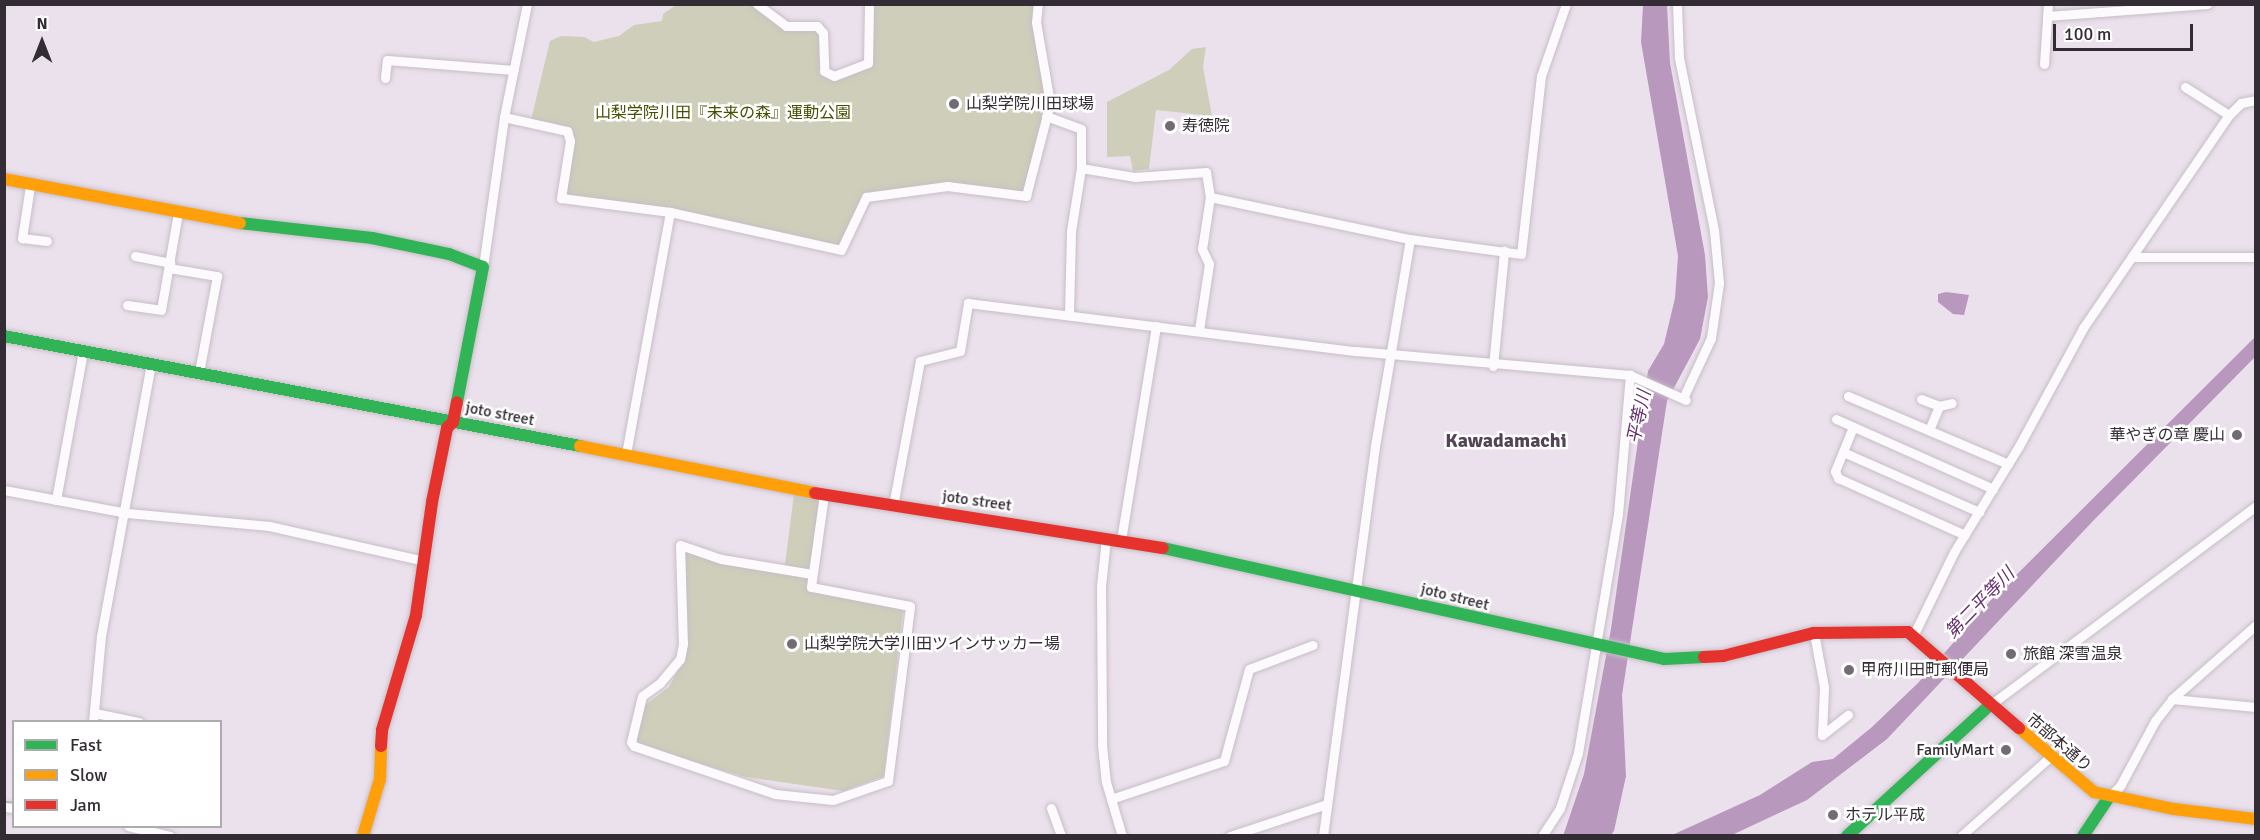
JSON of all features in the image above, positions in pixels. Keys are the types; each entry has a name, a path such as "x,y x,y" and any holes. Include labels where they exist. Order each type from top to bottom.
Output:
{"main road":[{"path":"4,179 30,186 178,213 372,238 449,254 483,267 453,422 447,428 416,615 382,730 380,779 363,836"},
{"name":"joto street","path":"4,336 626,454 824,495 1121,540 1357,590 1596,647 1638,654 1693,660 1814,633 1914,634"},
{"name":"市部本通り","path":"1914,634 1990,705 2081,784 2109,797 2256,819"},
{"path":"1847,836 1990,705"},
{"path":"2083,836 2109,797"}],"street":[{"path":"483,267 504,117 526,4"},
{"path":"757,4 786,26 817,26 823,33 824,71 834,76 868,63 869,4"},
{"path":"504,117 567,131 570,141 561,198 670,212 841,250 866,197 947,186 1026,196 1050,103 1036,22 1038,4"},
{"path":"1210,197 1410,239 1521,254 1541,76 1566,4"},
{"path":"893,506 920,361 960,351 968,303 1493,366 1566,367 1630,375 1683,398 1711,338 1719,283 1714,230 1679,58 1677,4"},
{"path":"2044,64 2048,4"},
{"path":"2047,16 2208,4"},
{"path":"385,78 387,60 514,70"},
{"path":"2185,87 2229,116"},
{"path":"1914,634 1965,535 2008,464 2083,328 2229,116 2241,103 2256,100"},
{"path":"1046,116 1081,129 1080,168 1071,231 1069,314"},
{"path":"1080,168 1135,177 1206,172 1210,197 1202,249 1209,264 1199,330"},
{"path":"30,186 22,238 47,241"},
{"path":"626,454 670,212"},
{"path":"127,305 161,310 178,213"},
{"path":"1323,836 1390,354 1410,239"},
{"path":"1493,366 1504,251"},
{"path":"135,256 217,276 199,372"},
{"path":"2132,258 2256,257"},
{"path":"1121,540 1156,326"},
{"path":"56,500 83,351"},
{"path":"121,720 94,717 102,636 127,513 126,497 152,363"},
{"path":"1542,836 1560,808 1578,753 1618,514 1630,375"},
{"path":"1848,396 2008,464"},
{"path":"1921,399 1939,406 1952,403"},
{"path":"1929,430 1939,406"},
{"path":"1836,419 1993,489"},
{"path":"1853,427 1834,471 1838,478 1965,535"},
{"path":"1843,452 1979,512"},
{"path":"4,490 127,513 269,526 424,561"},
{"path":"812,574 721,559 680,544 683,644 680,659 660,683 642,696 631,742 634,746 775,794 833,800 888,781 910,606 811,587 824,495"},
{"path":"1990,705 2256,506"},
{"path":"1106,538 1101,575 1102,745 1111,800 1122,836"},
{"path":"2109,797 2120,786 2155,721 2172,699 2256,625"},
{"path":"1814,633 1824,687 1822,735 1848,715"},
{"path":"1111,800 1224,761 1249,669 1313,645"},
{"path":"2172,699 2256,707"},
{"path":"1960,836 2050,757"},
{"path":"1230,836 1327,804"},
{"path":"1051,808 1061,836"},
{"path":"136,828 164,835"}],"green space":[{"name":"山梨学院川田『未来の森』運動公園","path":"676,5 757,5 786,26 817,26 823,33 824,71 834,76 868,62 869,5 1038,5 1050,103 1026,196 974,188 866,197 841,250 670,212 561,198 574,134 570,129 531,120 550,41 561,36 584,37 594,42 619,36 634,25 662,21 663,14"},
{"path":"1206,47 1203,67 1212,116 1156,110 1149,169 1133,171 1130,156 1107,157 1107,102 1169,70 1192,49"},
{"name":"山梨学院大学川田ツインサッカー場","path":"794,494 820,500 808,590 903,609 884,776 843,791 746,777 636,745 644,706 669,687 684,659 685,551 784,572"}],"shaded area":[{"path":"1643,5 1667,5 1670,63 1705,255 1708,297 1700,339 1667,401 1622,695 1626,776 1614,831 1611,835 1563,836 1584,774 1611,629 1648,371 1664,344 1675,298 1678,256 1641,42"},
{"path":"1946,292 1969,295 1964,315 1953,314 1938,302 1938,294"},
{"path":"2255,337 2255,357 2093,521 1887,739 1807,800 1732,835 1670,836 1760,795 1812,762 1833,759 1872,727 1918,683 1990,601"}],"waterway":[{"path":"4,802 12,803"}],"traffic: fast":[{"path":"240,223 372,238 449,254 483,267 457,402"},
{"path":"4,336 580,446"},
{"path":"1163,548 1664,659 1704,657"},
{"path":"1847,836 1990,705"},
{"path":"2083,836 2109,797"}],"traffic: slow":[{"path":"4,179 240,223"},
{"path":"580,446 815,493"},
{"path":"2019,728 2094,792 2174,809 2256,819"},
{"path":"363,836 380,779 381,746"}],"traffic: jam":[{"path":"381,746 382,730 416,615 432,502 447,428 453,422 457,402"},
{"path":"815,493 1163,548"},
{"path":"1704,657 1723,656 1814,633 1908,632 2019,728"}],"place":[{"name":"山梨学院川田球場","path":"954,104"},
{"name":"寿徳院","path":"1170,126"},
{"name":"華やぎの章 慶山","path":"2237,435"},
{"name":"山梨学院大学川田ツインサッカー場","path":"792,644"},
{"name":"旅館 深雪温泉","path":"2011,654"},
{"name":"甲府川田町郵便局","path":"1849,670"},
{"name":"FamilyMart","path":"2006,750"},
{"name":"ホテル平成","path":"1833,815"}],"district":[{"name":"Kawadamachi","path":"1506,440"}],"water label":[{"name":"平等川","path":"1639,417"},
{"name":"第二平等川","path":"1980,603"}]}
